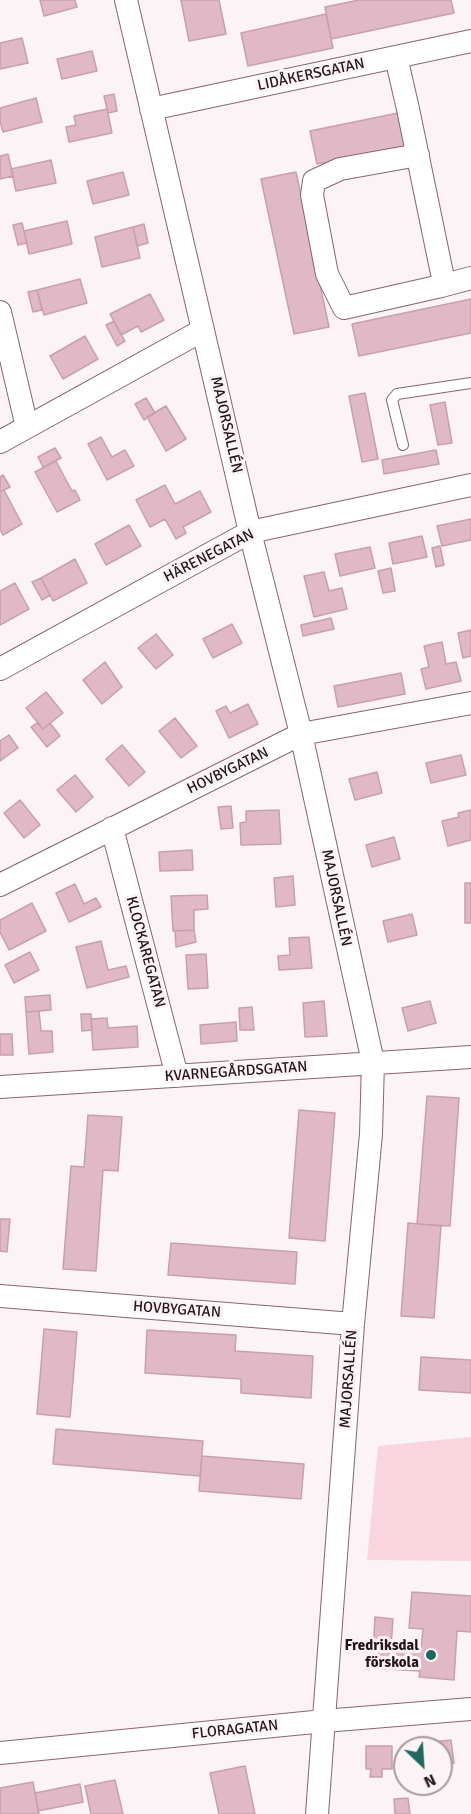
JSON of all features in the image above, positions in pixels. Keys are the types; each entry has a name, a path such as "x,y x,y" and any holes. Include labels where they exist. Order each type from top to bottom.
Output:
{"street":[{"name":"MAJORSALLÉN","path":"126,0 250,532 301,734 373,1062 371,1134 353,1324 317,1814"},
{"name":"LIDÅKERSGATAN","path":"151,109 471,41"},
{"path":"396,57 444,283 441,286"},
{"path":"418,155 340,169 314,181 312,195 327,274 344,308 471,278"},
{"path":"0,312 27,427"},
{"path":"0,442 204,330"},
{"name":"HÄRENEGATAN","path":"0,669 250,532 471,484"},
{"name":"HOVBYGATAN","path":"0,885 301,734 471,703"},
{"name":"KLOCKAREGATAN","path":"112,828 177,1076"},
{"name":"KVARNEGÅRDSGATAN","path":"0,1087 471,1057"},
{"name":"HOVBYGATAN","path":"0,1296 353,1324"},
{"name":"FLORAGATAN","path":"0,1753 471,1709"}],"lane":[{"path":"403,445 392,400 397,394 471,383"}],"shaded area":[{"path":"471,1437 471,1561 367,1560 378,1446"}],"building":[{"path":"40,0 75,0 77,7 44,16"},
{"path":"181,0 219,0 226,34 189,41"},
{"path":"359,0 451,0 454,13 331,39 325,7"},
{"path":"326,14 333,48 248,66 241,33"},
{"path":"22,38 28,63 0,69 0,43"},
{"path":"92,51 97,71 62,79 57,59"},
{"path":"114,94 117,111 108,113 104,96"},
{"path":"36,98 42,122 3,132 0,108"},
{"path":"107,109 112,133 69,142 66,127 76,125 74,116"},
{"path":"398,113 405,146 317,164 310,131"},
{"path":"8,154 13,176 0,179 0,156"},
{"path":"51,160 56,183 16,191 11,169"},
{"path":"123,172 129,195 93,204 87,181"},
{"path":"296,172 329,327 294,334 261,179"},
{"path":"67,221 72,244 29,254 24,231"},
{"path":"22,223 27,243 18,245 13,225"},
{"path":"144,224 148,243 137,246 133,227"},
{"path":"133,227 140,258 102,267 95,237"},
{"path":"80,279 87,303 44,315 37,290"},
{"path":"37,290 42,310 33,312 28,292"},
{"path":"150,294 164,320 141,332 138,326 121,335 110,314"},
{"path":"471,299 471,333 359,356 352,324"},
{"path":"114,321 125,341 117,346 106,325"},
{"path":"85,336 98,359 63,379 50,356"},
{"path":"365,393 378,459 362,462 349,396"},
{"path":"146,398 155,413 144,420 135,404"},
{"path":"445,402 452,443 438,445 430,405"},
{"path":"166,406 186,439 166,451 147,417"},
{"path":"101,437 112,457 125,450 134,466 107,480 88,444"},
{"path":"55,448 61,458 43,467 38,457"},
{"path":"436,450 439,464 384,474 382,460"},
{"path":"56,461 72,491 75,490 80,500 57,512 35,472"},
{"path":"3,475 10,487 0,492 0,477"},
{"path":"165,485 175,504 200,491 211,512 183,527 186,533 176,539 165,519 150,527 136,500"},
{"path":"4,490 22,524 3,535 0,529 0,492"},
{"path":"471,519 471,540 442,546 437,526"},
{"path":"129,525 141,546 106,565 95,544"},
{"path":"422,536 427,557 393,564 389,543"},
{"path":"440,546 444,565 436,567 432,548"},
{"path":"370,547 375,568 340,576 335,554"},
{"path":"75,559 87,583 53,601 41,578"},
{"path":"391,568 395,591 383,593 378,571"},
{"path":"324,572 329,591 342,588 347,609 314,617 304,576"},
{"path":"41,578 50,595 42,600 32,582"},
{"path":"15,583 29,609 0,625 0,591"},
{"path":"331,618 334,629 303,636 301,625"},
{"path":"232,624 242,643 213,658 203,639"},
{"path":"471,630 471,656 463,658 458,633"},
{"path":"156,634 173,655 156,669 138,648"},
{"path":"442,642 446,664 456,662 461,681 426,689 421,669 429,667 424,646"},
{"path":"105,662 122,687 102,704 83,680"},
{"path":"401,673 405,694 338,707 334,686"},
{"path":"46,692 63,713 43,729 26,708"},
{"path":"248,704 258,724 229,738 216,711 226,706 230,713"},
{"path":"175,718 197,746 181,758 159,731"},
{"path":"37,723 43,729 50,723 60,736 47,747 31,727"},
{"path":"9,735 18,748 0,761 0,741"},
{"path":"122,745 145,772 129,786 106,759"},
{"path":"461,755 466,775 431,783 426,763"},
{"path":"377,772 382,793 355,800 349,779"},
{"path":"75,775 93,797 76,812 57,790"},
{"path":"20,800 40,825 24,838 4,813"},
{"path":"231,806 233,828 221,829 218,807"},
{"path":"279,810 281,844 241,845 240,823 246,822 246,811"},
{"path":"471,810 471,840 448,846 442,821 459,817 458,813"},
{"path":"394,837 400,859 372,867 366,845"},
{"path":"192,850 193,870 160,871 159,852"},
{"path":"293,876 295,905 276,907 274,878"},
{"path":"465,883 471,883 471,923 465,923"},
{"path":"75,884 84,904 96,898 101,907 69,922 56,893"},
{"path":"207,895 208,909 194,910 194,930 173,931 171,896"},
{"path":"32,903 46,931 9,950 0,932 0,920"},
{"path":"412,914 417,935 388,942 383,921"},
{"path":"194,930 196,942 176,947 175,931"},
{"path":"309,937 312,968 279,970 278,956 290,955 289,938"},
{"path":"101,941 108,970 126,966 129,977 87,988 76,947"},
{"path":"30,952 39,970 14,983 5,965"},
{"path":"206,954 208,988 188,989 186,955"},
{"path":"50,995 51,1010 26,1012 25,997"},
{"path":"324,1001 327,1036 305,1037 303,1003"},
{"path":"430,1001 436,1023 408,1031 402,1008"},
{"path":"252,1007 254,1030 240,1030 239,1008"},
{"path":"39,1011 41,1031 52,1031 53,1052 29,1054 26,1012"},
{"path":"81,1014 91,1014 92,1030 82,1031"},
{"path":"107,1018 108,1028 137,1026 138,1047 93,1050 91,1019"},
{"path":"236,1022 237,1041 201,1044 200,1025"},
{"path":"0,1034 12,1034 13,1055 0,1055"},
{"path":"427,1096 459,1098 450,1226 417,1224"},
{"path":"299,1110 335,1113 325,1241 289,1238"},
{"path":"88,1115 122,1117 118,1171 103,1170 96,1271 63,1269 71,1166 84,1167"},
{"path":"0,1219 10,1219 7,1252 0,1251"},
{"path":"408,1223 441,1226 434,1318 401,1316"},
{"path":"171,1243 297,1252 295,1284 168,1275"},
{"path":"44,1329 77,1332 70,1417 37,1414"},
{"path":"147,1330 236,1335 235,1351 313,1356 311,1398 241,1393 241,1379 145,1373"},
{"path":"421,1357 471,1360 471,1393 419,1390"},
{"path":"56,1429 203,1441 200,1476 53,1464"},
{"path":"202,1456 304,1464 301,1499 199,1491"},
{"path":"412,1592 471,1596 471,1632 457,1631 454,1680 419,1677 420,1671 372,1668 375,1617 393,1619 391,1647 421,1649 423,1629 409,1628"},
{"path":"366,1746 392,1746 392,1769 382,1769 382,1777 370,1777 371,1769 366,1769"},
{"path":"245,1766 255,1814 219,1814 210,1773"},
{"path":"115,1780 123,1814 91,1814 85,1786"},
{"path":"33,1782 39,1814 0,1814 0,1788"},
{"path":"80,1784 83,1802 38,1811 35,1793"},
{"path":"408,1798 410,1814 395,1814 394,1799"}],"place":[{"name":"Fredriksdal förskola","path":"431,1655"}]}
